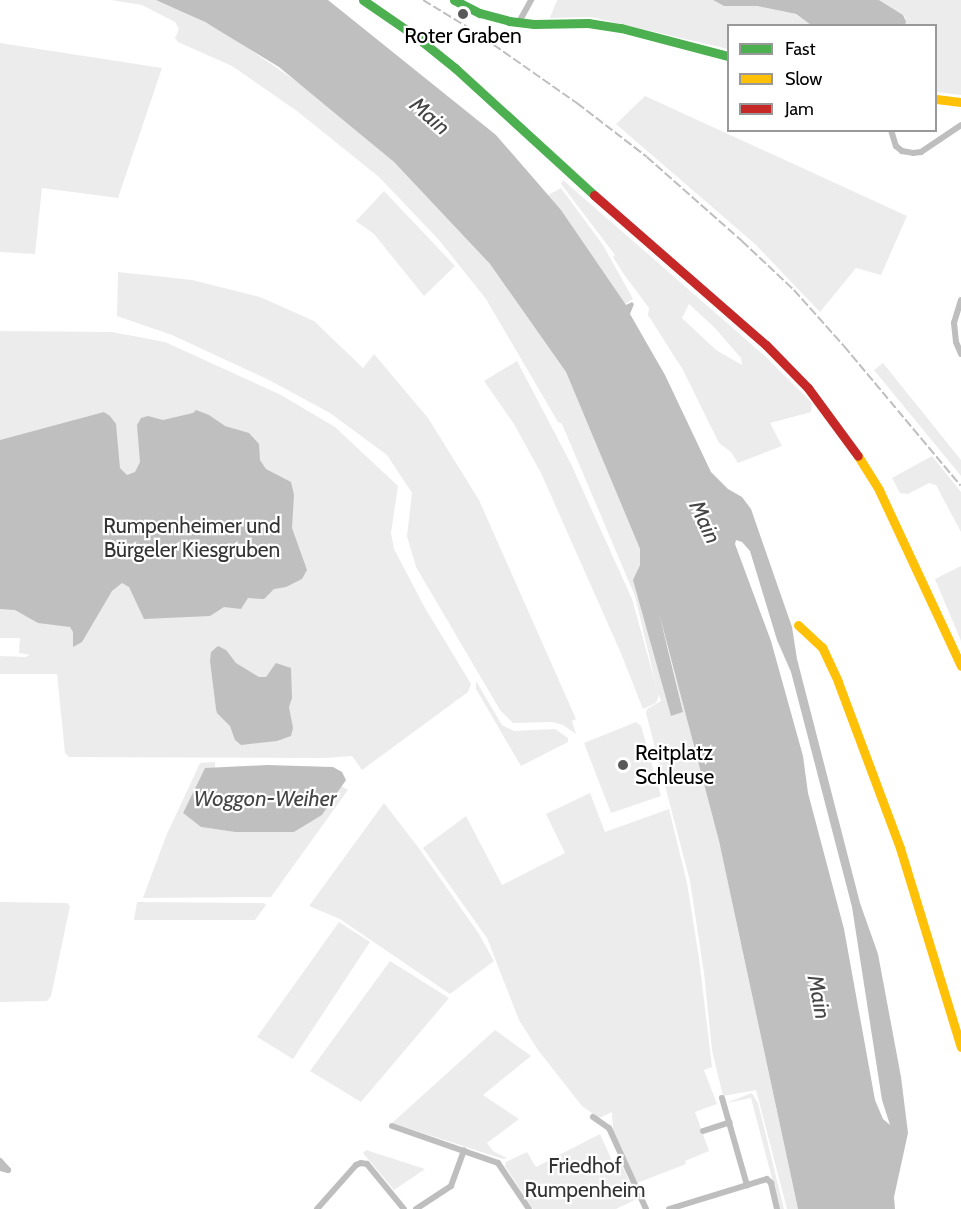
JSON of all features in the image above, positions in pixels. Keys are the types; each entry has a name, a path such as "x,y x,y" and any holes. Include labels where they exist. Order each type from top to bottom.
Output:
{"main road":[{"path":"363,0 432,49 570,176 774,353 816,397 863,455 901,532 961,666"},
{"path":"375,0 437,45 496,96 569,166 785,355 824,398 863,455 905,526 961,650"},
{"path":"454,0 466,3 488,16 519,22 588,23 621,28 727,55"},
{"path":"937,99 961,102"},
{"path":"798,625 822,647 838,682 900,848 961,1047"}],"street":[{"path":"519,22 531,0"},
{"path":"892,132 896,146 902,151 913,153 921,152 961,125"},
{"path":"961,300 954,323 956,342 961,354"},
{"path":"722,1098 747,1185"},
{"path":"593,1117 609,1128 646,1209"},
{"path":"704,1131 730,1122"},
{"path":"392,1126 499,1164 529,1209"},
{"path":"416,1209 451,1186 464,1150"},
{"path":"0,1161 8,1170 0,1168"},
{"path":"317,1209 356,1165 367,1164 404,1209"},
{"path":"669,1209 770,1180 777,1209"}],"green space":[{"path":"111,0 156,0 179,9 229,35 306,88 394,162 490,264 566,372 640,549 640,565 634,580 671,715 683,712 667,643 719,841 798,1209 787,1209 756,1090 723,1096 712,1050 704,973 690,881 646,713 647,709 661,701 659,695 656,703 643,709 620,651 541,473 514,424 484,381 517,361 571,464 632,599 657,689 635,596 562,424 558,422 486,299 439,240 379,177 297,111 232,66 178,42 175,38 179,29 175,22 142,5"},
{"path":"557,0 713,0 724,6 757,6 795,14 810,24 727,24 727,49 591,17 550,18"},
{"path":"879,0 961,0 961,95 937,92 937,24 905,24 906,18"},
{"path":"0,43 162,68 118,198 42,188 35,254 0,252"},
{"path":"645,96 907,216 881,275 856,268 820,312 755,244 616,124"},
{"path":"563,180 765,356 812,403 811,412 770,423 782,446 738,463 731,452 719,443 683,370 648,315 649,308 623,273 613,257 615,255 561,184","holes":["689,304 714,327 741,358 742,365 716,350 682,318"]},
{"path":"561,188 603,245 633,299 625,304 548,195"},
{"path":"384,191 455,266 424,296 374,234 356,221"},
{"path":"118,272 192,280 260,297 314,321 363,368 374,354 428,418 479,500 576,719 572,721 576,734 563,725 552,722 513,723 500,710 416,567 407,536 412,493 387,455 330,413 267,379 172,335 117,316"},
{"name":"Rumpenheimer und Bürgeler Kiesgruben","path":"0,331 112,332 165,342 281,395 335,427 398,486 391,533 394,549 425,608 471,684 468,692 362,770 352,756 325,758 69,757 65,753 57,674 0,674 0,656 25,657 30,655 19,653 20,638 0,638"},
{"path":"883,363 961,460 961,476 874,370"},
{"path":"932,456 961,492 961,532 936,485 929,483 908,494 900,493 892,478"},
{"path":"961,566 961,641 935,579"},
{"path":"476,681 502,725 514,731 555,729 568,738 568,742 521,766 476,689"},
{"path":"636,722 641,726 661,796 611,813 584,743"},
{"path":"215,762 215,768 205,768 183,813 201,827 235,832 294,832 322,815 342,786 348,790 271,897 143,898 166,836 200,763"},
{"path":"590,793 605,832 669,809 687,883 699,958 712,1067 704,1070 717,1104 695,1112 709,1151 685,1161 686,1164 637,1183 613,1131 612,1112 599,1118 582,1106 538,1050 519,1020 487,938 423,848 466,816 502,885 565,853 546,814"},
{"path":"384,803 479,934 494,961 450,994 340,919 309,906"},
{"path":"0,902 67,903 70,906 51,996 47,1001 0,1002"},
{"path":"137,902 264,903 266,905 255,920 134,920"},
{"path":"339,922 370,942 293,1059 257,1037"},
{"path":"390,961 449,998 361,1102 310,1071"},
{"path":"495,1030 531,1056 483,1095 519,1119 487,1143 493,1151 507,1158 503,1159 392,1123"},
{"path":"752,1093 758,1103 784,1209 780,1209 751,1098 726,1103"},
{"name":"Friedhof Rumpenheim","path":"600,1134 613,1163 621,1163 637,1199 616,1209 533,1209 505,1166 506,1162 527,1152 536,1167"},
{"path":"366,1150 425,1169 394,1190 363,1153"}],"water":[{"name":"Main","path":"156,0 328,0 496,135 561,210 626,305 632,302 634,304 630,314 665,375 711,472 728,489 742,497 751,509 792,627 797,659 860,903 878,954 901,1077 908,1133 894,1197 895,1209 798,1209 719,841 659,613 683,712 671,716 633,580 640,565 640,549 566,372 490,264 394,162 279,67 205,22","holes":["736,540 742,542 750,551 777,640 791,672 852,907 882,1100 890,1125 883,1119 875,1100 844,929 808,793 803,756 771,641 735,544"]},
{"path":"713,0 879,0 903,15 906,21 905,24 810,24 796,14 757,6 724,6"},
{"path":"196,410 209,415 225,426 249,433 259,444 260,460 266,469 291,482 294,495 292,528 307,570 302,579 286,587 274,589 264,599 248,598 241,609 224,607 210,616 144,619 129,587 122,583 112,591 82,642 73,647 73,632 70,627 38,623 15,610 0,609 0,440 104,412 116,424 120,468 127,475 135,472 140,462 137,425 141,418 148,416 163,420 193,413"},
{"path":"218,646 226,650 236,663 259,677 266,677 276,663 291,668 292,698 289,707 293,728 291,736 277,741 241,745 235,740 230,726 216,709 210,661 211,652"},
{"name":"Woggon-Weiher","path":"267,765 333,767 342,772 346,780 322,815 294,832 235,832 201,827 183,813 205,768"}],"railway":[{"path":"423,0 474,31 577,103 647,157 742,241 794,290 961,486"}],"traffic: fast":[{"path":"363,0 414,35 455,68 594,195"},
{"path":"454,0 480,13 509,21 534,24 588,23 621,28 727,56"}],"traffic: slow":[{"path":"937,99 961,102"},
{"path":"858,456 879,490 961,666"},
{"path":"798,625 822,647 838,682 900,848 961,1047"}],"traffic: jam":[{"path":"594,195 766,345 808,388 858,456"}],"place":[{"name":"Roter Graben","path":"463,14"},
{"name":"Reitplatz Schleuse","path":"623,765"}]}
